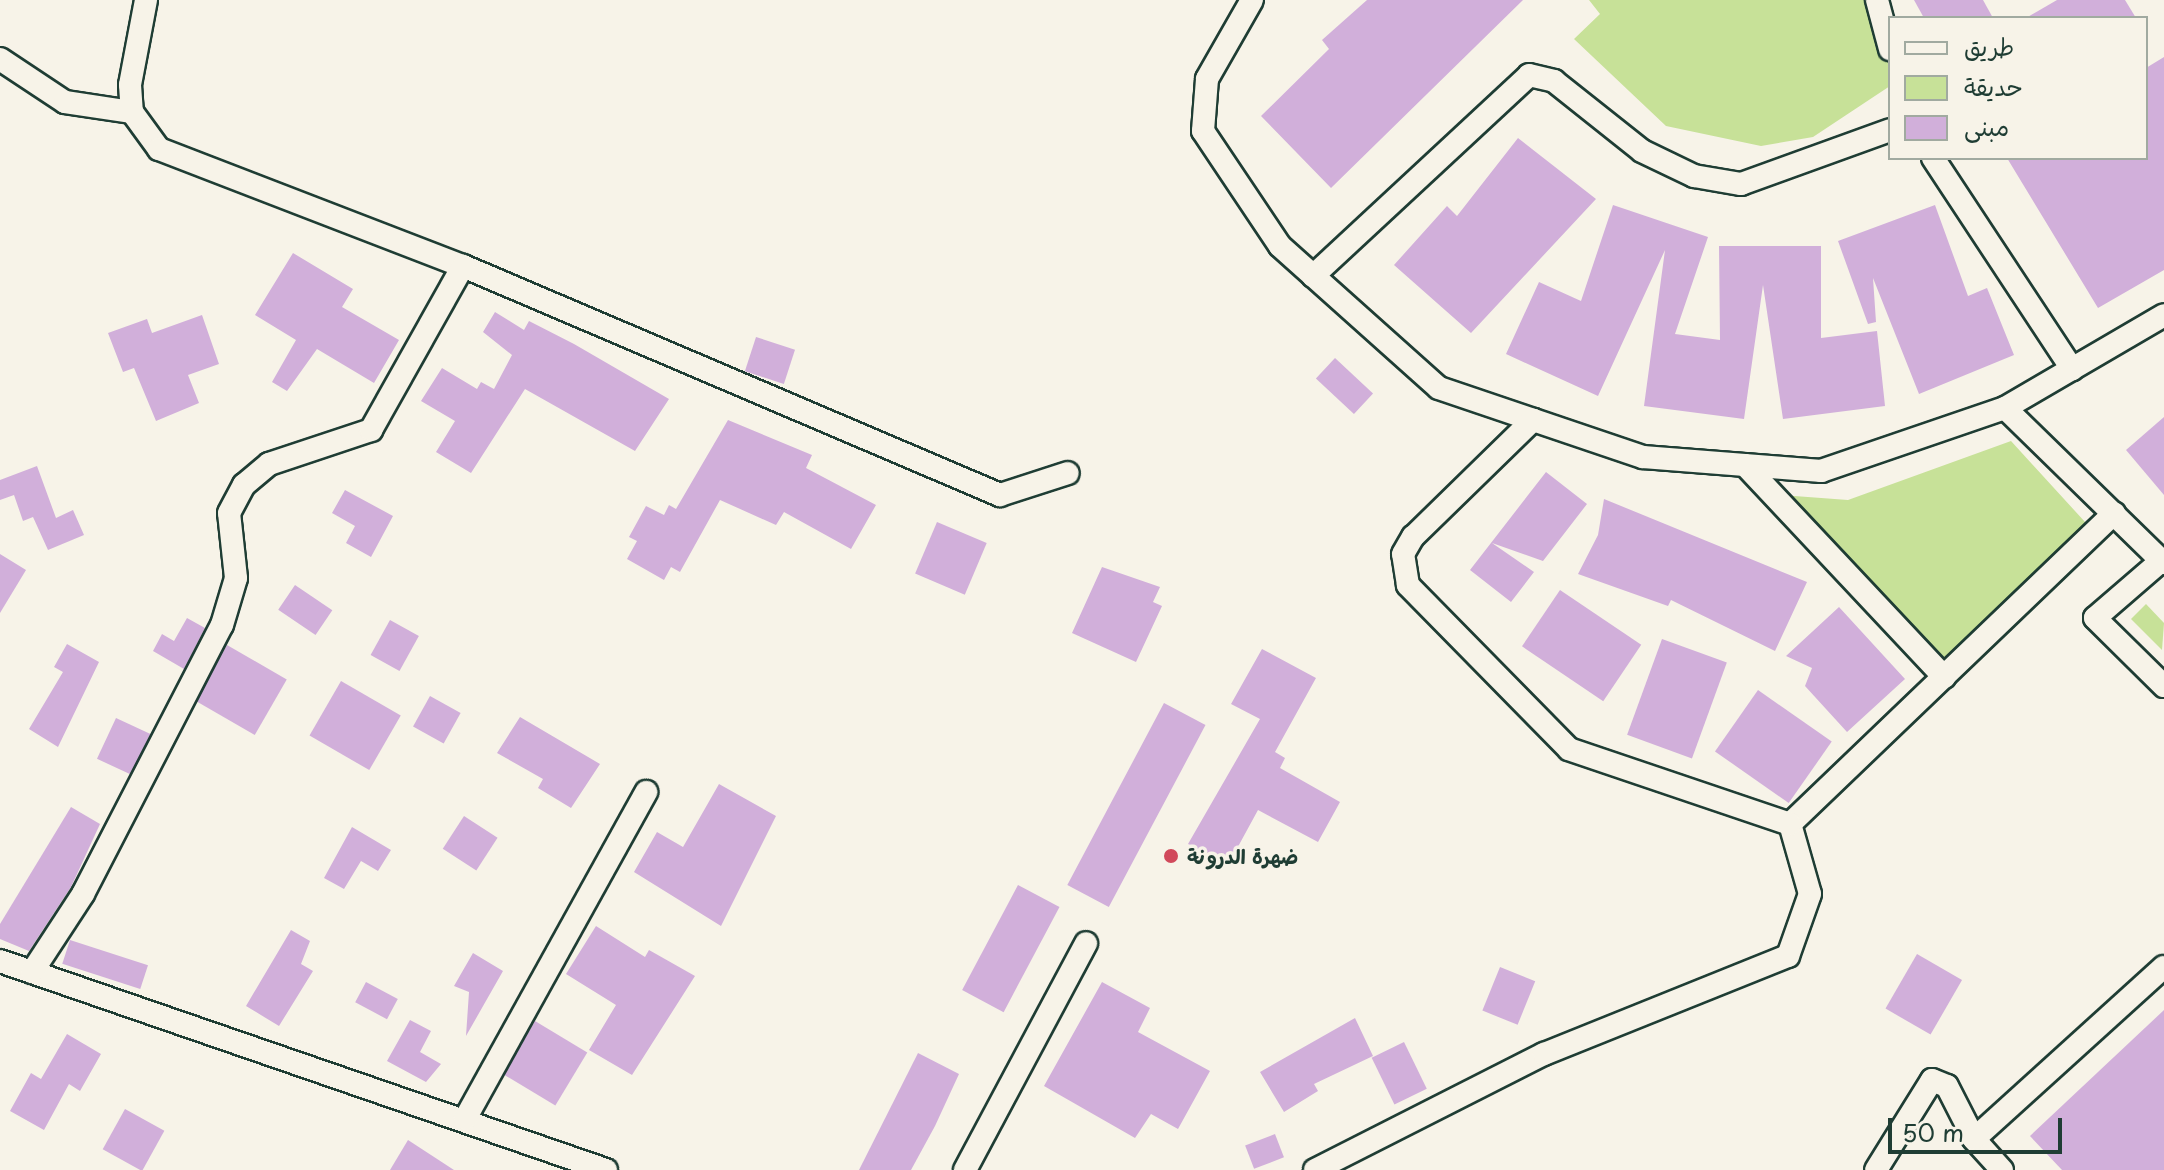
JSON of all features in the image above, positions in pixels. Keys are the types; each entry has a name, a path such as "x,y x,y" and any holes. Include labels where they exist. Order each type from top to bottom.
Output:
{"street":[{"path":"146,0 135,34 132,112 159,149 463,266 1000,495 1068,473"},
{"path":"1252,0 1207,79 1203,131 1280,246 1439,388 1643,457 1821,471 2005,408 2164,315"},
{"path":"1877,0 1888,41"},
{"path":"0,59 65,102 132,112"},
{"path":"1313,276 1529,75 1554,81 1642,151 1694,176 1729,182 1822,159 1888,131"},
{"path":"1934,160 2072,369"},
{"path":"32,972 83,894 222,625 236,578 229,513 244,485 269,464 371,430 463,266"},
{"path":"2005,408 2163,562 2095,618 2164,686"},
{"path":"1533,420 1413,537 1403,554 1408,585 1569,749 1790,824"},
{"path":"1745,465 1944,677"},
{"path":"1790,824 2114,513"},
{"path":"465,1119 646,792"},
{"path":"1315,1170 1544,1054 1788,956 1810,894 1790,824"},
{"path":"965,1170 1086,943"},
{"path":"0,961 606,1170"},
{"path":"1974,1139 2164,967"},
{"path":"1876,1170 1932,1080 1947,1086 1974,1139 2002,1170"}],"green space":[{"path":"1589,0 1875,0 1888,25 1888,87 1813,137 1761,146 1666,126 1574,39 1600,14"},
{"path":"2011,441 2096,534 1957,663 1938,656 1781,495 1848,500"},
{"path":"2146,604 2164,623 2162,650 2131,619"}],"building":[{"path":"1367,0 1523,0 1331,188 1261,116 1329,49 1322,40"},
{"path":"1914,0 1983,0 1992,16 1923,16"},
{"path":"2057,0 2125,0 2135,16 2029,16"},
{"path":"2164,57 2164,270 2098,308 2008,160 2148,160 2148,67"},
{"path":"1518,138 1596,199 1471,333 1394,265 1447,206 1457,216"},
{"path":"1613,205 1708,237 1675,334 1720,340 1719,246 1821,246 1821,338 1877,331 1885,406 1783,419 1763,285 1744,419 1644,406 1665,250 1598,396 1506,354 1539,282 1581,301"},
{"path":"1935,205 1968,296 1987,288 2014,355 1919,394 1873,278 1876,322 1868,324 1838,241"},
{"path":"293,253 353,289 342,307 399,340 374,383 317,349 287,391 272,382 296,340 255,315"},
{"path":"495,312 524,330 529,321 669,399 635,451 525,389 471,473 436,452 455,421 421,401 442,368 477,389 481,382 494,389 512,355 483,332"},
{"path":"202,315 219,364 188,375 199,403 156,421 134,368 123,372 108,333 147,319 152,333"},
{"path":"756,337 795,350 784,384 745,371"},
{"path":"1335,358 1373,393 1354,414 1316,378"},
{"path":"2164,417 2164,495 2126,450"},
{"path":"728,420 812,455 806,468 876,505 851,549 784,512 776,525 720,500 680,572 671,567 664,580 627,559 637,541 629,537 646,506 664,515 669,505 676,509"},
{"path":"37,466 56,518 73,510 84,535 48,550 33,517 23,521 14,495 0,500 0,480"},
{"path":"1546,472 1587,504 1543,561 1492,543 1534,572 1511,602 1470,570"},
{"path":"345,490 393,516 371,557 346,543 355,526 332,513"},
{"path":"1604,499 1807,582 1775,651 1671,600 1668,606 1578,574 1598,535"},
{"path":"937,522 987,543 965,595 915,574"},
{"path":"0,554 26,570 0,613"},
{"path":"1102,567 1160,587 1153,602 1162,606 1136,662 1072,633"},
{"path":"295,585 332,610 316,635 278,610"},
{"path":"1560,590 1641,645 1603,701 1522,646"},
{"path":"1839,607 1905,679 1847,732 1805,686 1812,668 1786,656"},
{"path":"187,618 205,628 184,669 153,651 162,634 174,641"},
{"path":"390,620 419,636 399,671 371,655"},
{"path":"1662,639 1727,663 1692,758 1627,735"},
{"path":"67,644 99,662 58,747 29,729 63,672 54,667"},
{"path":"227,645 287,680 255,735 195,700"},
{"path":"1262,649 1316,678 1275,752 1285,758 1280,768 1340,802 1318,842 1258,810 1228,865 1188,844 1260,719 1231,704"},
{"path":"341,681 401,716 369,770 310,736"},
{"path":"1758,690 1832,742 1789,803 1715,751"},
{"path":"430,696 461,713 444,744 413,727"},
{"path":"1164,703 1205,725 1109,907 1067,885"},
{"path":"520,717 600,764 571,808 538,788 543,779 497,753"},
{"path":"116,718 150,734 131,775 97,759"},
{"path":"719,784 776,816 721,926 634,872 657,832 683,847"},
{"path":"71,807 100,824 71,887 29,951 0,939 0,924"},
{"path":"464,816 498,838 476,870 443,849"},
{"path":"352,827 391,850 378,871 361,861 344,889 324,878"},
{"path":"1018,885 1059,907 1004,1012 962,990"},
{"path":"596,926 645,957 649,950 695,976 632,1075 589,1050 616,1005 566,974"},
{"path":"291,930 310,941 301,964 313,971 279,1026 246,1006"},
{"path":"70,940 148,965 140,989 62,964"},
{"path":"473,953 503,971 466,1036 469,992 454,986"},
{"path":"1917,954 1962,980 1931,1035 1886,1009"},
{"path":"1500,967 1535,981 1518,1025 1482,1011"},
{"path":"366,982 398,999 387,1019 355,1002"},
{"path":"1102,982 1150,1008 1138,1032 1210,1071 1178,1129 1151,1114 1135,1138 1044,1086"},
{"path":"2164,1010 2164,1170 2062,1170 2030,1136"},
{"path":"1355,1018 1373,1056 1314,1084 1318,1091 1284,1112 1260,1072"},
{"path":"410,1020 431,1031 420,1052 441,1064 426,1082 387,1061"},
{"path":"535,1021 587,1052 555,1106 503,1074"},
{"path":"67,1034 101,1054 80,1091 69,1084 44,1130 10,1111 31,1073 41,1079"},
{"path":"1404,1042 1427,1089 1394,1105 1372,1058"},
{"path":"918,1053 959,1074 935,1126 911,1170 859,1170"},
{"path":"125,1109 164,1131 143,1170 103,1149"},
{"path":"1275,1134 1284,1157 1254,1169 1245,1145"},
{"path":"408,1140 454,1170 390,1170"}],"place":[{"name":"ضهرة الدرونة","path":"1171,856"}]}
